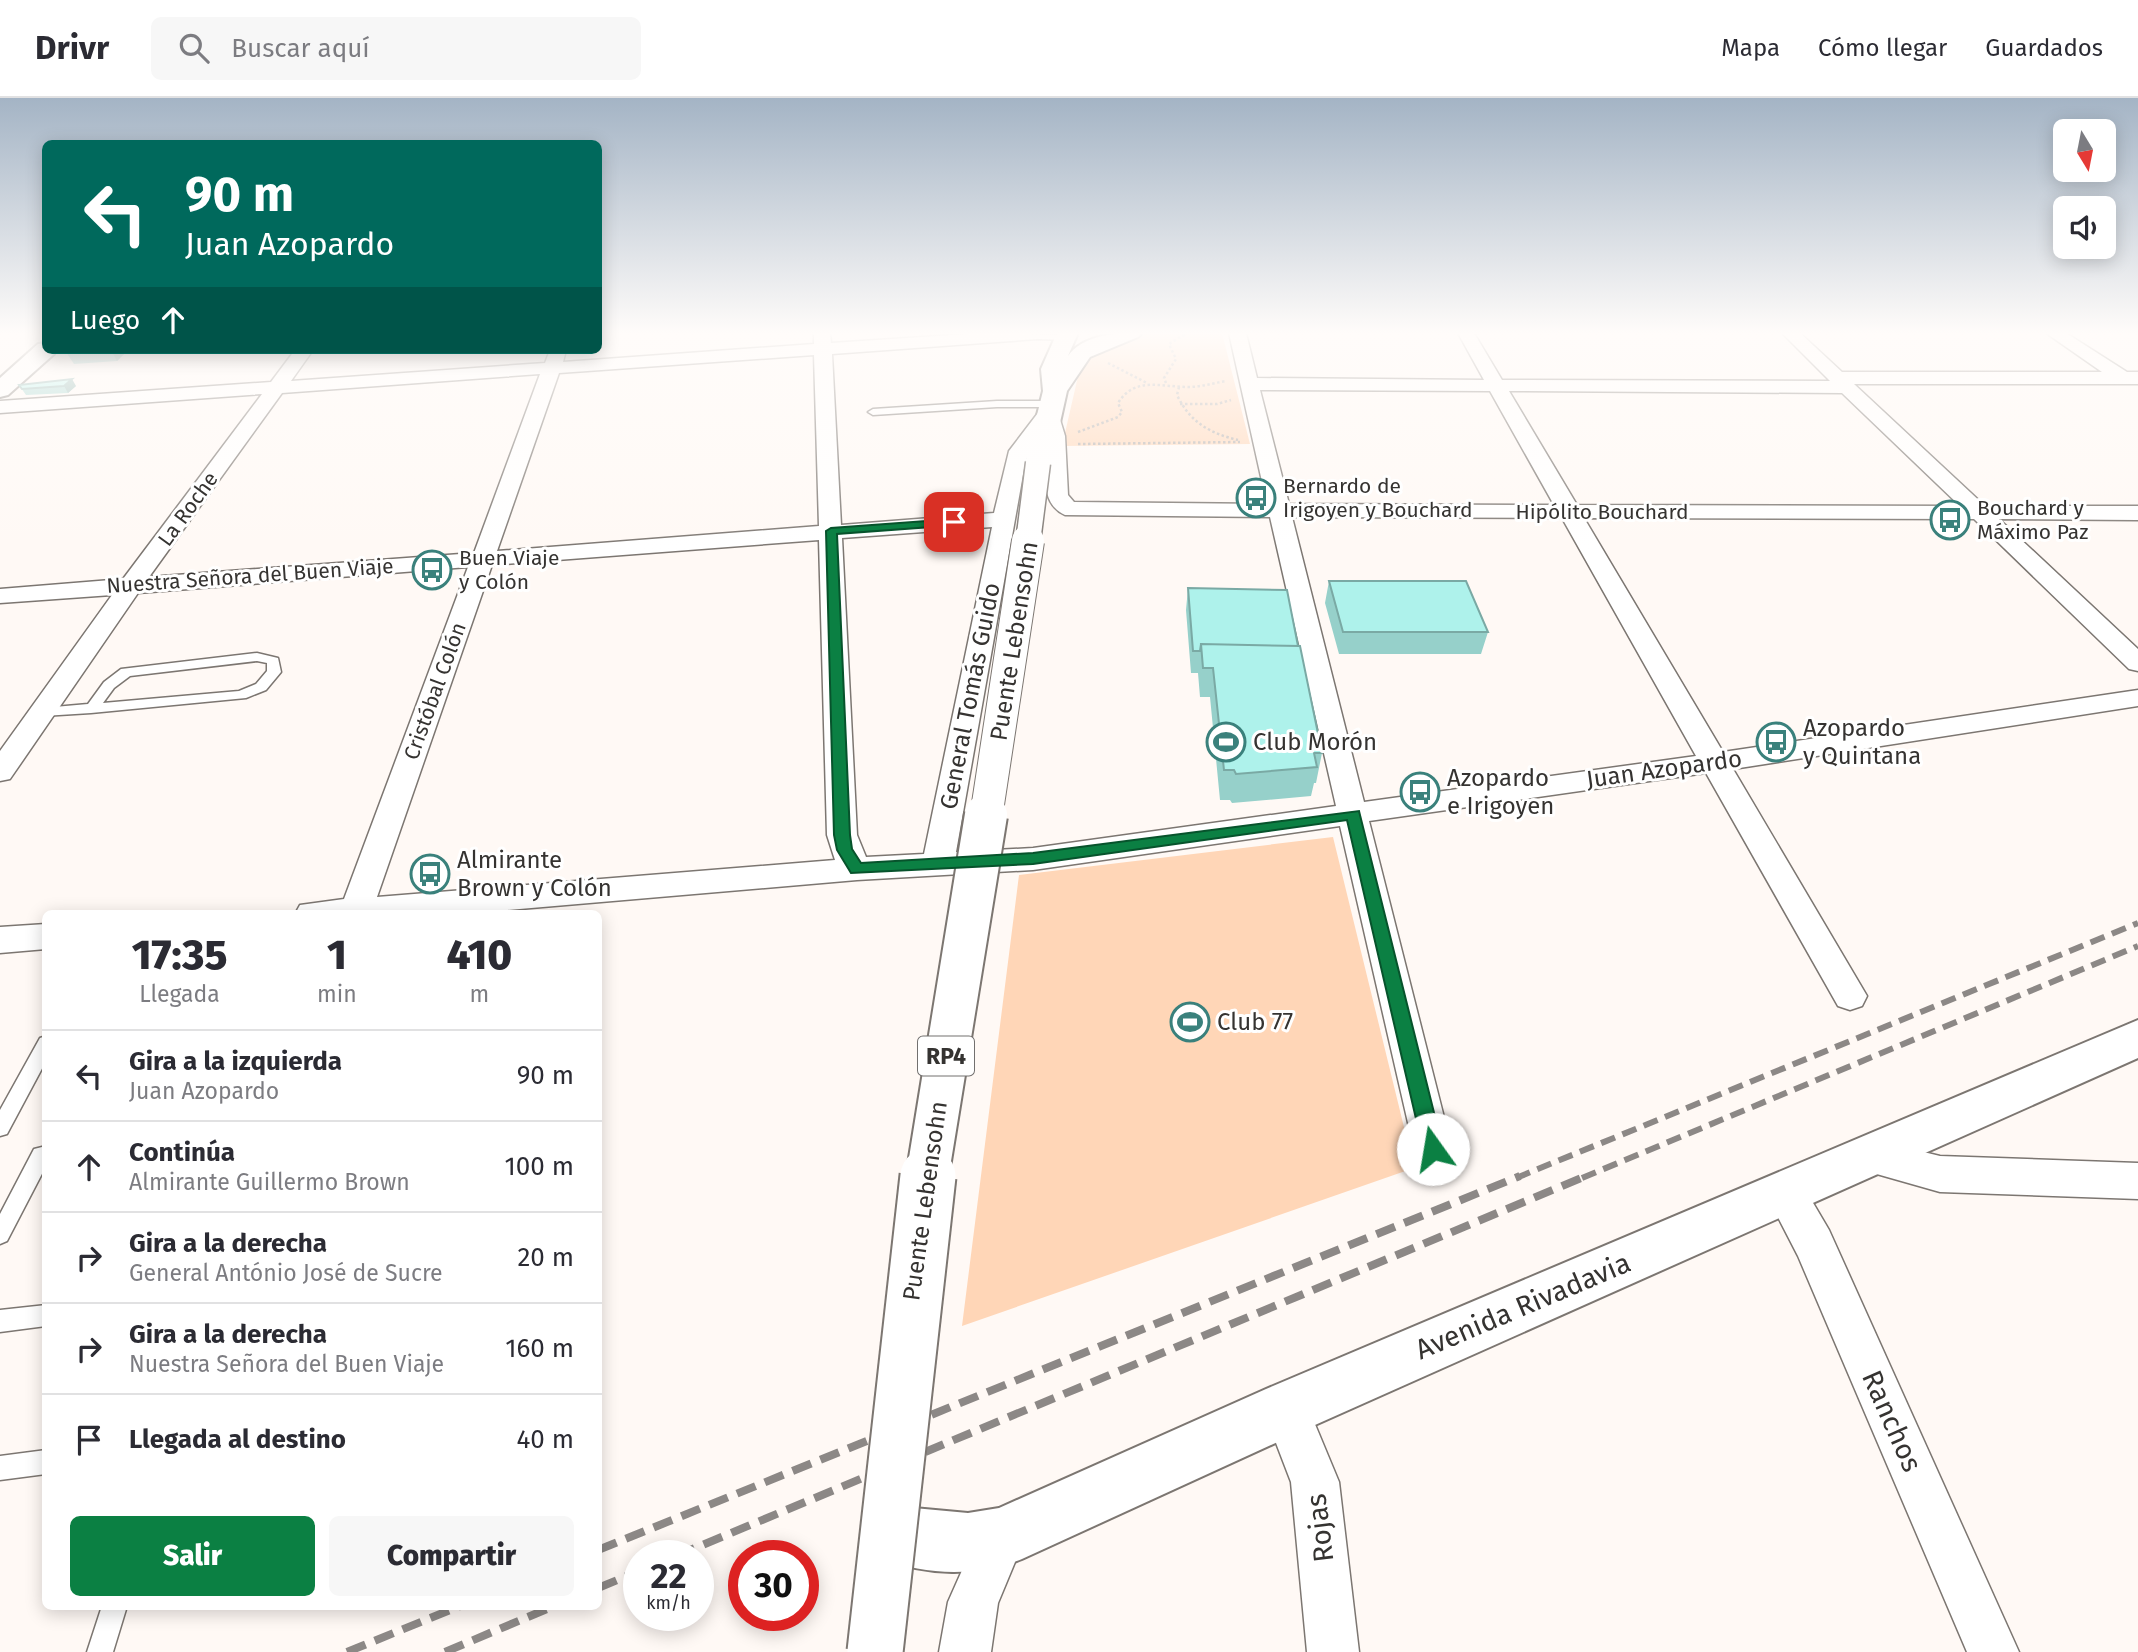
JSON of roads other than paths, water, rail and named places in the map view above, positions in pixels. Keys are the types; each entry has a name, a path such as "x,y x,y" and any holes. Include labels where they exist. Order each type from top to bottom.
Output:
{"main road":[{"name":"RP4","path":"1050,425 1051,406"},
{"name":"RP4","path":"1050,425 1059,406"},
{"name":"Puente Lebensohn","path":"875,1652 910,1294 1050,425"},
{"name":"Avenida Rivadavia","path":"903,1537 968,1543 1001,1538 1286,1409 2138,1038"}],"street":[{"path":"0,407 20,406"},
{"name":"La Roche","path":"0,772 131,586 263,406"},
{"name":"Cristóbal Colón","path":"357,910 539,406"},
{"path":"825,406 842,835 845,850 857,869"},
{"path":"1254,406 1433,1149"},
{"path":"1509,406 1850,996"},
{"path":"1867,406 2138,663"},
{"name":"Hipólito Bouchard","path":"1050,425 1057,495 1066,507 1090,511 2138,513"},
{"name":"General Tomás Guido","path":"938,864 1003,519 1019,451 1050,425"},
{"name":"Nuestra Señora del Buen Viaje","path":"0,596 1003,519"},
{"name":"Juan Azopardo","path":"379,910 857,869 1033,859 1717,762 2138,698"},
{"path":"0,940 42,936"},
{"path":"1866,1155 1940,1174 2138,1181"},
{"name":"Ranchos","path":"1785,1192 1814,1244 1993,1652"},
{"name":"Rojas","path":"1286,1409 1315,1482 1334,1652"},
{"path":"965,1652 973,1602 1001,1538"}],"lane":[{"path":"873,412 973,406"},
{"path":"1001,406 1050,425"},
{"path":"43,712 91,709 241,695 261,687 274,672 272,661 257,657 126,672 108,685 91,709"},
{"path":"0,1128 42,1050"},
{"path":"0,1234 42,1155"},
{"path":"0,1321 42,1316"},
{"path":"0,1468 42,1459"},
{"path":"100,1652 114,1610"}],"railway":[{"path":"1516,1178 2138,923"},
{"path":"1582,1178 2138,946"},
{"path":"602,1548 1520,1176"},
{"path":"714,1540 1586,1176"},
{"path":"602,1586 623,1578"},
{"path":"347,1652 450,1610"},
{"path":"445,1652 545,1610"}],"place":[{"name":"Bernardo de Irigoyen y Bouchard","path":"1256,498"},
{"name":"Bouchard y Máximo Paz","path":"1950,520"},
{"name":"Buen Viaje y Colón","path":"432,570"},
{"name":"Club Morón","path":"1226,742"},
{"name":"Azopardo y Quintana","path":"1776,742"},
{"name":"Azopardo e Irigoyen","path":"1420,792"},
{"name":"Almirante Brown y Colón","path":"430,874"},
{"name":"Club 77","path":"1190,1022"}]}
